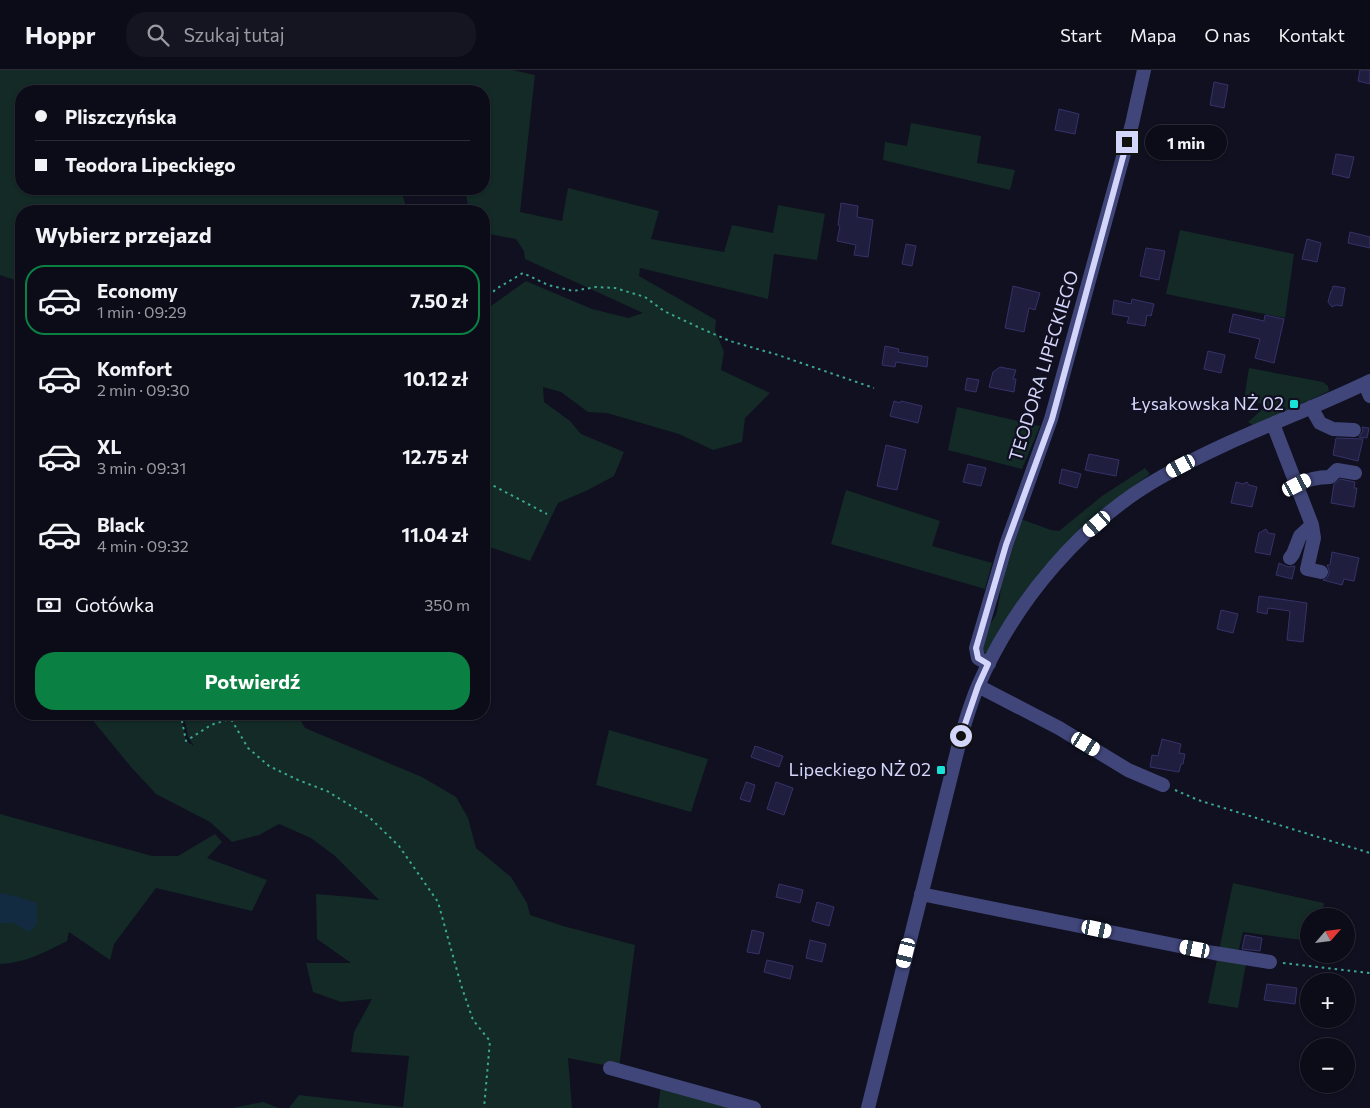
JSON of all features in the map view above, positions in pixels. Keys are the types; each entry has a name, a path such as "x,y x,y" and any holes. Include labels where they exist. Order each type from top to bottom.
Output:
{"street":[{"name":"TEODORA LIPECKIEGO","path":"988,664 978,658 976,648 1006,545 1052,419 1132,124 1144,70"},
{"path":"868,1108 961,736 978,686 988,664 1016,616 1033,592 1061,559 1100,521 1137,492 1163,476 1221,446 1311,408 1368,387"},
{"path":"1311,408 1320,423 1333,429 1354,430"},
{"path":"1273,424 1312,525 1314,538 1306,569 1321,572"},
{"path":"1297,485 1308,479 1330,477 1337,470 1355,473"},
{"path":"1290,558 1300,536 1312,525"},
{"path":"978,686 1059,728 1128,770 1163,784"},
{"path":"921,894 1214,953 1270,962"},
{"path":"610,1068 754,1108"}],"path":[{"path":"490,295 496,289 523,273 548,285 573,290 596,287 615,288 645,298 664,311 730,341 778,355 874,388"},
{"path":"490,482 547,514"},
{"path":"182,720 186,741 211,724 226,720"},
{"path":"231,720 248,748 269,766 327,791 369,817 399,846 438,902 461,985 473,1020 490,1041 484,1108"},
{"path":"1163,784 1198,800 1370,853"},
{"path":"1270,962 1370,973"}],"green space":[{"path":"0,70 512,70 535,75 520,212 562,221 568,188 659,211 651,239 724,252 732,225 773,233 778,205 825,214 817,260 774,254 768,299 640,268 639,276 716,320 715,330 724,352 721,370 770,393 745,418 742,442 713,450 679,434 607,413 588,412 561,392 543,387 544,402 570,421 581,434 624,452 614,476 558,503 530,561 490,547 490,307 526,281 592,309 628,318 643,313 525,259 524,251 516,239 490,234 490,205 468,205 466,195 490,195 490,85 15,85 15,195 403,195 405,205 15,205 15,280 0,275"},
{"path":"911,123 981,136 977,163 1015,170 1010,190 883,160 885,142 907,146"},
{"path":"1180,230 1294,254 1285,318 1166,294"},
{"path":"1249,368 1323,382 1328,386 1329,391 1254,426 1248,422 1267,405 1244,400"},
{"path":"957,407 1040,426 1022,469 948,450"},
{"path":"1145,468 1150,474 1074,536 1034,580 986,654 982,650 987,629 996,615 1001,578 1018,518 1059,531 1102,496"},
{"path":"846,490 940,521 932,546 992,563 985,589 831,544"},
{"path":"92,720 182,720 186,741 194,746 188,737 185,720 300,720 305,728 422,777 456,797 468,818 476,848 511,877 527,903 530,915 563,926 635,945 619,1068 568,1058 572,1108 289,1108 299,1095 403,1107 409,1056 351,1052 354,1032 372,999 341,1002 313,992 306,963 351,963 317,939 316,894 379,900 335,856 311,838 279,824 259,835 232,842 210,822 156,794"},
{"path":"609,730 708,759 691,812 596,785"},
{"path":"0,814 152,856 178,856 215,834 222,842 207,858 267,880 252,911 156,888 114,944 110,960 69,932 67,941 43,953 18,962 0,964"},
{"path":"1233,883 1324,903 1323,908 1300,908 1300,940 1243,932 1236,962 1246,964 1238,1008 1208,1003"},
{"path":"661,1086 752,1108 658,1108"},
{"path":"263,1102 279,1108 232,1108"}],"water":[{"path":"0,893 37,903 37,924 29,932 13,923 0,923"}],"building":[{"path":"1360,70 1370,70 1370,84 1358,81"},
{"path":"1214,82 1228,85 1224,108 1210,105"},
{"path":"1059,109 1079,114 1075,134 1055,130"},
{"path":"1336,154 1354,157 1349,178 1332,174"},
{"path":"841,203 858,206 857,217 873,220 868,257 854,255 856,245 837,241"},
{"path":"1350,232 1370,237 1370,248 1348,243"},
{"path":"1307,239 1321,243 1317,262 1302,259"},
{"path":"906,244 916,246 912,266 902,264"},
{"path":"1146,248 1165,251 1159,280 1140,276"},
{"path":"1013,286 1040,293 1035,310 1029,308 1024,332 1005,328"},
{"path":"1333,286 1345,288 1342,306 1336,305 1332,307 1328,302"},
{"path":"1132,299 1154,304 1151,316 1147,315 1145,326 1127,323 1129,317 1112,314 1114,300 1131,304"},
{"path":"1233,314 1264,321 1265,315 1284,319 1274,363 1255,358 1260,339 1229,332"},
{"path":"885,346 899,349 898,352 928,357 927,367 896,362 895,367 882,365"},
{"path":"1208,351 1225,355 1221,373 1204,369"},
{"path":"1000,367 1016,370 1013,379 1016,379 1014,392 989,387 993,372"},
{"path":"967,378 979,380 976,392 965,390"},
{"path":"894,401 922,406 918,423 890,416"},
{"path":"1362,427 1369,428 1367,438 1359,437 1363,431"},
{"path":"1336,438 1363,439 1358,461 1333,455"},
{"path":"886,445 906,450 897,490 877,486"},
{"path":"1089,454 1119,460 1116,476 1085,470"},
{"path":"968,464 986,468 981,486 963,482"},
{"path":"1062,469 1081,474 1077,488 1059,483"},
{"path":"1340,479 1355,482 1354,488 1357,488 1354,507 1331,503 1334,484"},
{"path":"1236,482 1243,484 1247,482 1249,485 1257,487 1252,507 1231,503"},
{"path":"1266,529 1268,533 1275,534 1270,555 1255,552 1259,533"},
{"path":"1332,552 1359,558 1354,581 1344,579 1342,585 1323,580 1329,574 1327,565 1330,565"},
{"path":"1279,563 1288,567 1295,566 1292,579 1276,575"},
{"path":"1259,596 1307,603 1303,642 1287,640 1290,611 1268,608 1267,614 1257,612"},
{"path":"1221,610 1238,614 1233,633 1217,629"},
{"path":"1162,739 1181,744 1179,753 1185,754 1179,772 1150,767 1152,755 1158,756"},
{"path":"755,746 783,756 779,767 751,757"},
{"path":"746,782 755,785 750,802 740,799"},
{"path":"776,782 793,788 784,815 767,809"},
{"path":"779,884 803,890 800,903 776,897"},
{"path":"817,902 834,907 829,926 812,921"},
{"path":"752,930 764,933 759,954 747,952"},
{"path":"1245,935 1262,938 1260,951 1242,949"},
{"path":"810,940 826,944 822,962 806,958"},
{"path":"767,960 793,966 790,979 764,972"},
{"path":"1267,984 1297,988 1295,1004 1264,1000"}],"place":[{"name":"Łysakowska NŻ 02","path":"1294,404"},
{"name":"Lipeckiego NŻ 02","path":"941,770"}],"route":[{"path":"961,736 972,700 988,664 978,658 976,648 1006,545 1052,419 1127,142"}]}
